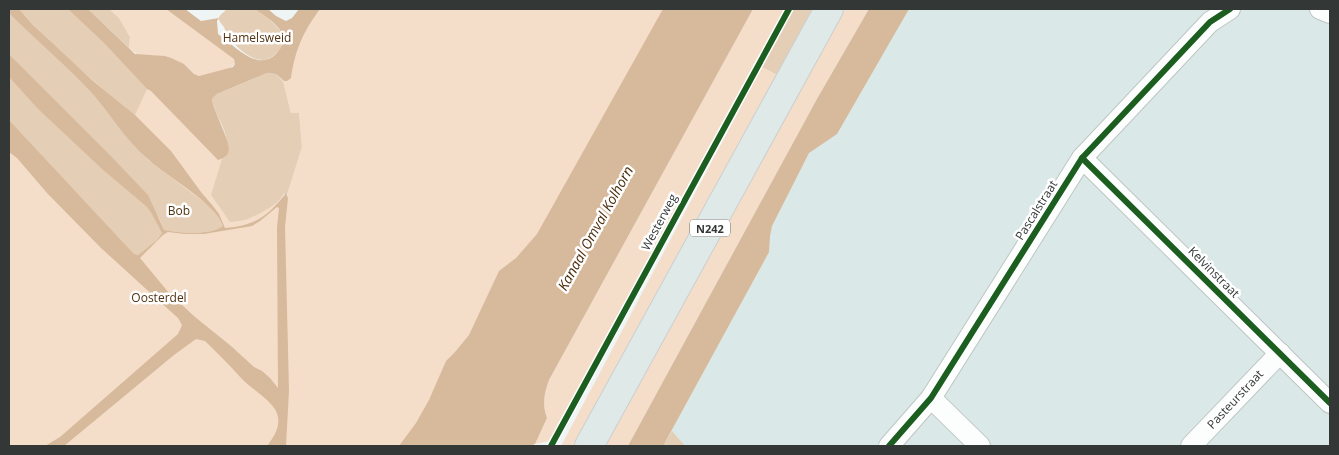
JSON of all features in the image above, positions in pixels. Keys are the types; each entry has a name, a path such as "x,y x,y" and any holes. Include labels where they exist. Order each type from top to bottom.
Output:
{"main road":[{"name":"N242","path":"589,446 829,9"}],"street":[{"name":"Pascalstraat","path":"889,446 931,398 1082,158 1210,22 1230,9"},
{"path":"1320,9 1330,13"},
{"name":"Kelvinstraat","path":"1082,158 1330,402"},
{"name":"Pasteurstraat","path":"1191,446 1280,352"},
{"path":"931,398 980,446"}],"shaded area":[{"path":"860,9 1330,9 1330,446 610,446"}],"green space":[{"name":"Oosterdel","path":"9,9 73,9 278,202 282,198 288,198 287,195 302,147 299,113 291,113 283,81 302,36 320,9 670,9 496,305 409,446 9,446"},
{"path":"19,9 68,9 105,44 147,89 135,115 75,64"},
{"path":"88,9 109,9 119,18 130,37 129,48"},
{"name":"Hamelsweid","path":"109,9 166,9 229,54 234,58 235,64 228,69 199,76 194,74 184,64 153,55 138,55 129,48 130,37 119,18"},
{"name":"Hamelsweid","path":"227,9 254,9 266,17 283,35 284,40 279,51 267,59 260,60 247,55 226,33 219,20 219,17"},
{"path":"753,9 784,9 549,441 535,444 547,418 544,399 549,380"},
{"path":"793,9 819,9 781,77 762,67"},
{"path":"845,9 869,9 817,99 628,446 605,446 710,250"},
{"name":"Bob","path":"9,13 93,94 126,136 148,160 209,206 223,226 202,232 186,233 164,230 159,218 104,149 9,54"},
{"path":"762,67 781,77 578,446 561,446"},
{"path":"267,73 276,74 283,81 291,113 299,113 302,147 287,195 284,194 274,205 254,216 245,220 230,222 211,195 222,159 225,157 227,145 226,136 212,99 217,94"},
{"name":"Bob","path":"9,77 38,109 103,170 147,207 163,232 157,240 138,255 134,254 9,120"},
{"path":"672,431 685,446 663,446"}],"water":[{"path":"9,9 19,9 33,25 93,81 135,115 171,151 219,214 225,228 245,225 267,214 286,193 288,198 285,227 289,391 286,446 267,446 274,436 278,425 278,417 273,406 245,382 205,341 196,339 64,446 45,446 60,437 178,334 182,325 178,318 101,248 47,193 17,158 9,152 9,120 134,254 138,255 157,240 162,233 147,207 103,170 38,109 9,77 9,54 148,195 164,230 186,233 202,232 223,226 218,217 201,199 141,153 92,93 9,13","holes":["277,207 279,208 277,227 278,388 262,371 254,367 169,293 140,258 168,232 204,234 252,226"]},
{"path":"68,9 88,9 135,54 171,58 184,64 194,74 199,76 233,67 235,64 234,59 166,9 185,9 201,21 219,18 217,21 218,34 243,53 253,59 261,60 274,56 281,47 283,40 279,28 255,9 268,9 286,21 292,18 299,9 320,9 301,42 291,78 284,81 276,74 267,73 217,94 212,99 229,149 226,156 218,160 105,44"},
{"name":"Kanaal Omval Kolhorn","path":"663,9 753,9 549,380 544,399 547,418 535,444 530,446 399,446 416,423 429,400 446,361 469,335 499,271 516,258 537,234"},
{"path":"869,9 909,9 837,134 809,153 772,226 769,252 663,446 628,446 817,99"}],"cycle path":[{"name":"Westerweg","path":"551,446 789,9"},
{"path":"889,446 931,398 1082,158 1210,22 1230,9"},
{"path":"1082,158 1330,403"}]}
